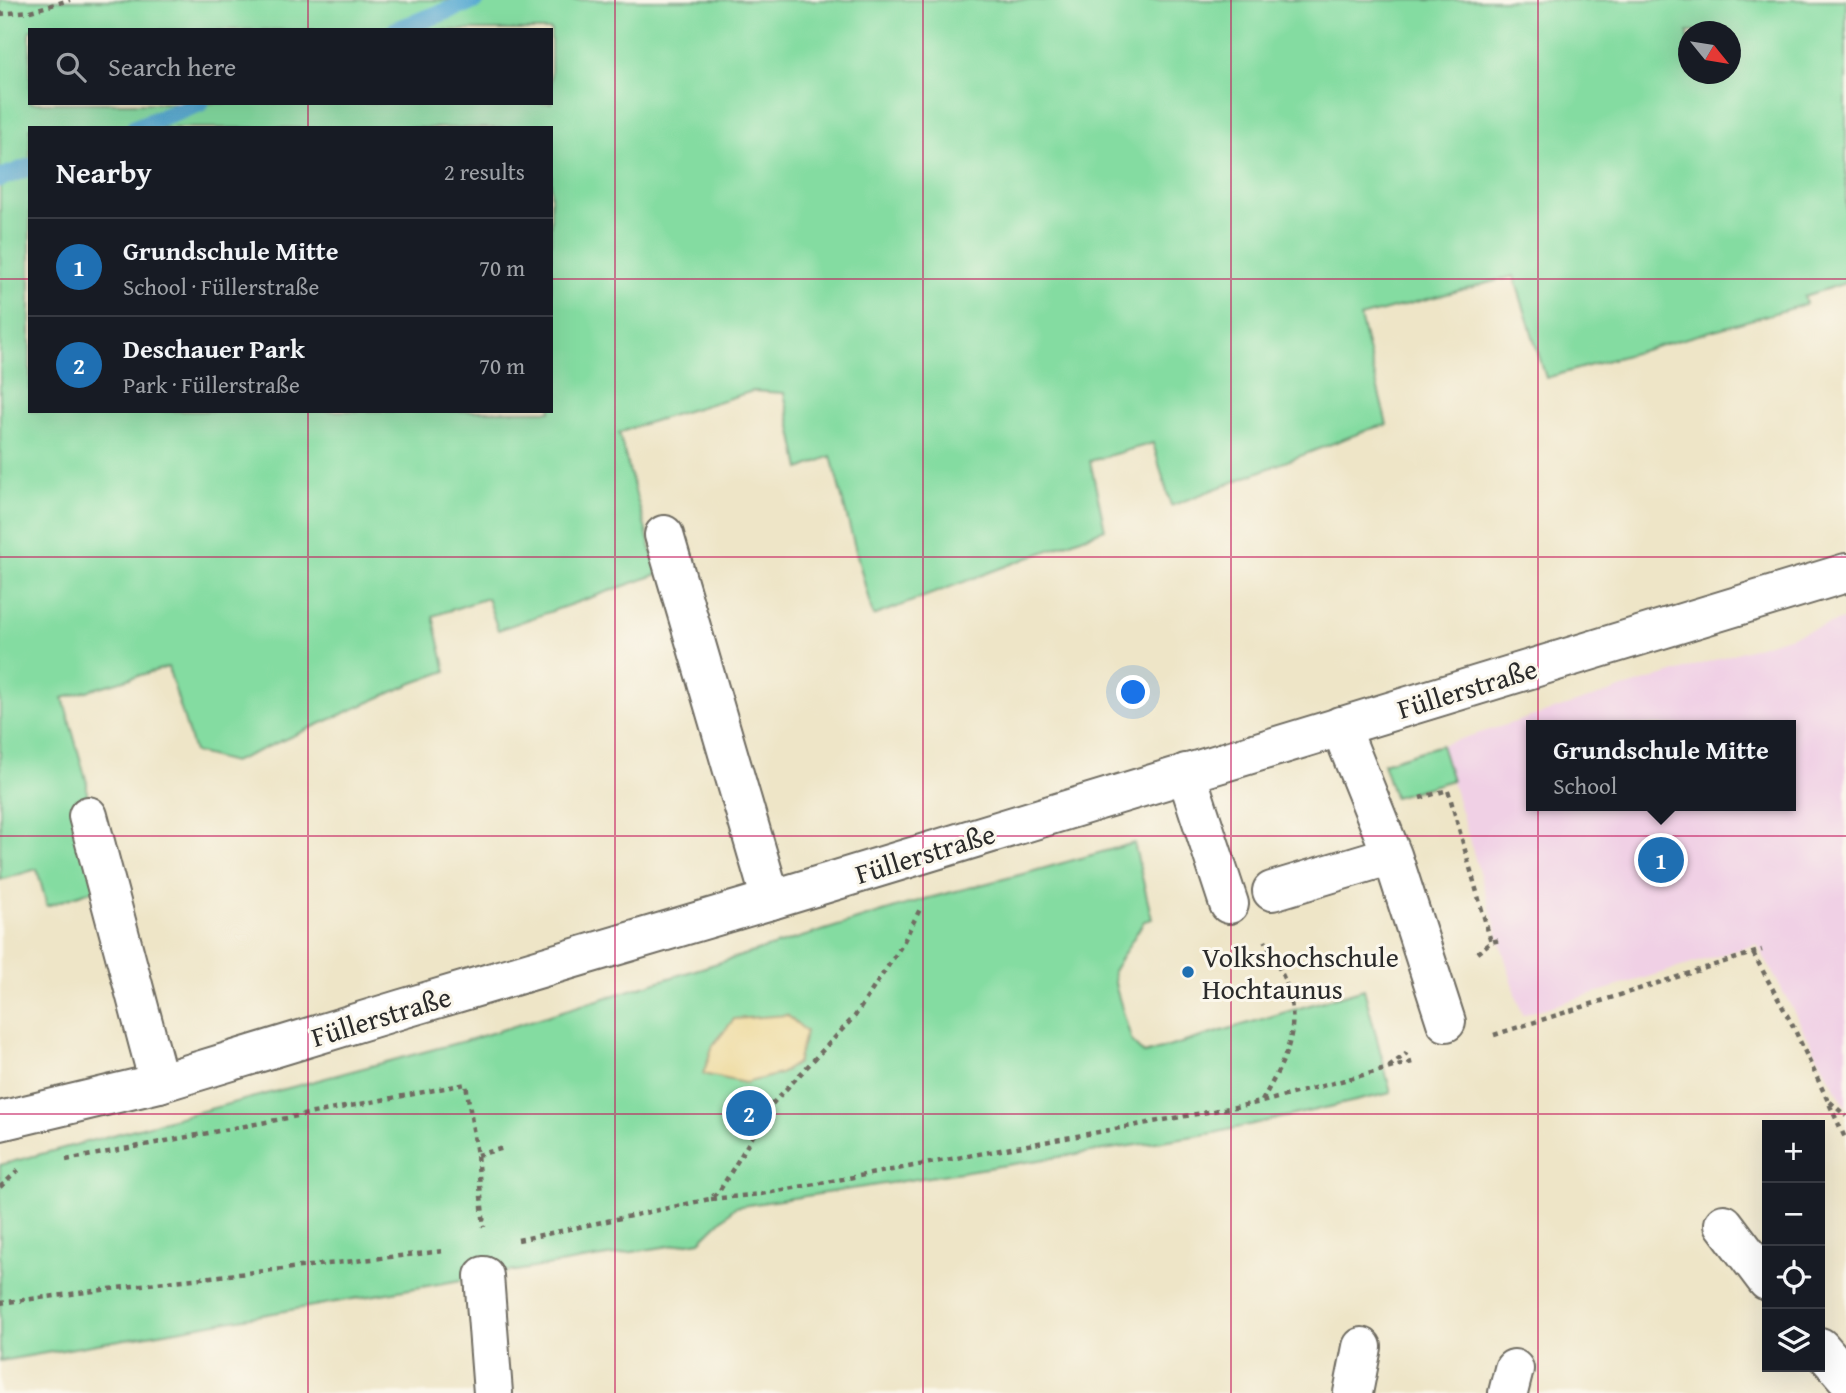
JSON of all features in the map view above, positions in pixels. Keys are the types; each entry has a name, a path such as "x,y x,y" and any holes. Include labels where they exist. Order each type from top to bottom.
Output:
{"main road":[{"path":"664,535 771,900"},
{"name":"Füllerstraße","path":"0,1121 159,1083 1846,573"},
{"path":"1340,726 1392,855 1446,1022"},
{"path":"1186,773 1229,904"},
{"path":"88,816 159,1083"},
{"path":"1272,891 1392,855"},
{"path":"1724,1224 1762,1274"},
{"path":"485,1261 493,1393"},
{"path":"1353,1393 1362,1348"},
{"path":"1825,1353 1846,1377"}],"path":[{"path":"0,14 30,11 70,0"},
{"path":"1374,811 1448,790 1491,942"},
{"path":"1229,904 1259,930 1288,988 1294,1023 1287,1052 1262,1102"},
{"path":"1474,955 1491,942 1500,940"},
{"path":"710,1199 720,1190 773,1103 855,1016 902,945"},
{"path":"1493,1036 1762,950"},
{"path":"1753,953 1793,1026 1846,1140"},
{"path":"0,1303 157,1283 485,1261 710,1199 761,1194 1262,1102 1422,1060"},
{"path":"61,1161 466,1084 477,1155 485,1261"},
{"path":"1827,1099 1846,1116"},
{"path":"477,1155 504,1148"},
{"path":"0,1187 21,1168"}],"shaded area":[{"path":"1846,619 1846,1108 1757,944 1522,1015 1441,745"}],"green space":[{"path":"0,0 1846,0 1846,283 1804,296 1806,304 1546,378 1514,276 1360,317 1387,425 1370,429 1171,506 1153,443 1090,461 1105,529 873,616 831,456 800,469 784,393 753,391 637,426 619,433 658,574 498,630 487,598 433,616 446,671 233,762 194,752 168,667 63,698 87,783 97,889 47,906 37,869 0,880"},
{"path":"1441,745 1452,780 1394,797 1383,763"},
{"path":"1134,843 1152,919 1144,921 1113,971 1132,1042 1144,1054 1364,989 1391,1093 1214,1133 735,1207 700,1241 0,1361 0,1165 472,1039 925,899"}],"sand":[{"path":"787,1015 806,1031 797,1063 780,1074 745,1083 703,1074 713,1045 734,1019"}],"waterway":[{"path":"401,28 476,0"},
{"path":"140,126 195,105"},
{"path":"0,178 28,168"}],"place":[{"name":"Grundschule Mitte","path":"1661,860"},
{"name":"Volkshochschule Hochtaunus","path":"1188,972"},
{"name":"Deschauer Park","path":"749,1113"}]}
